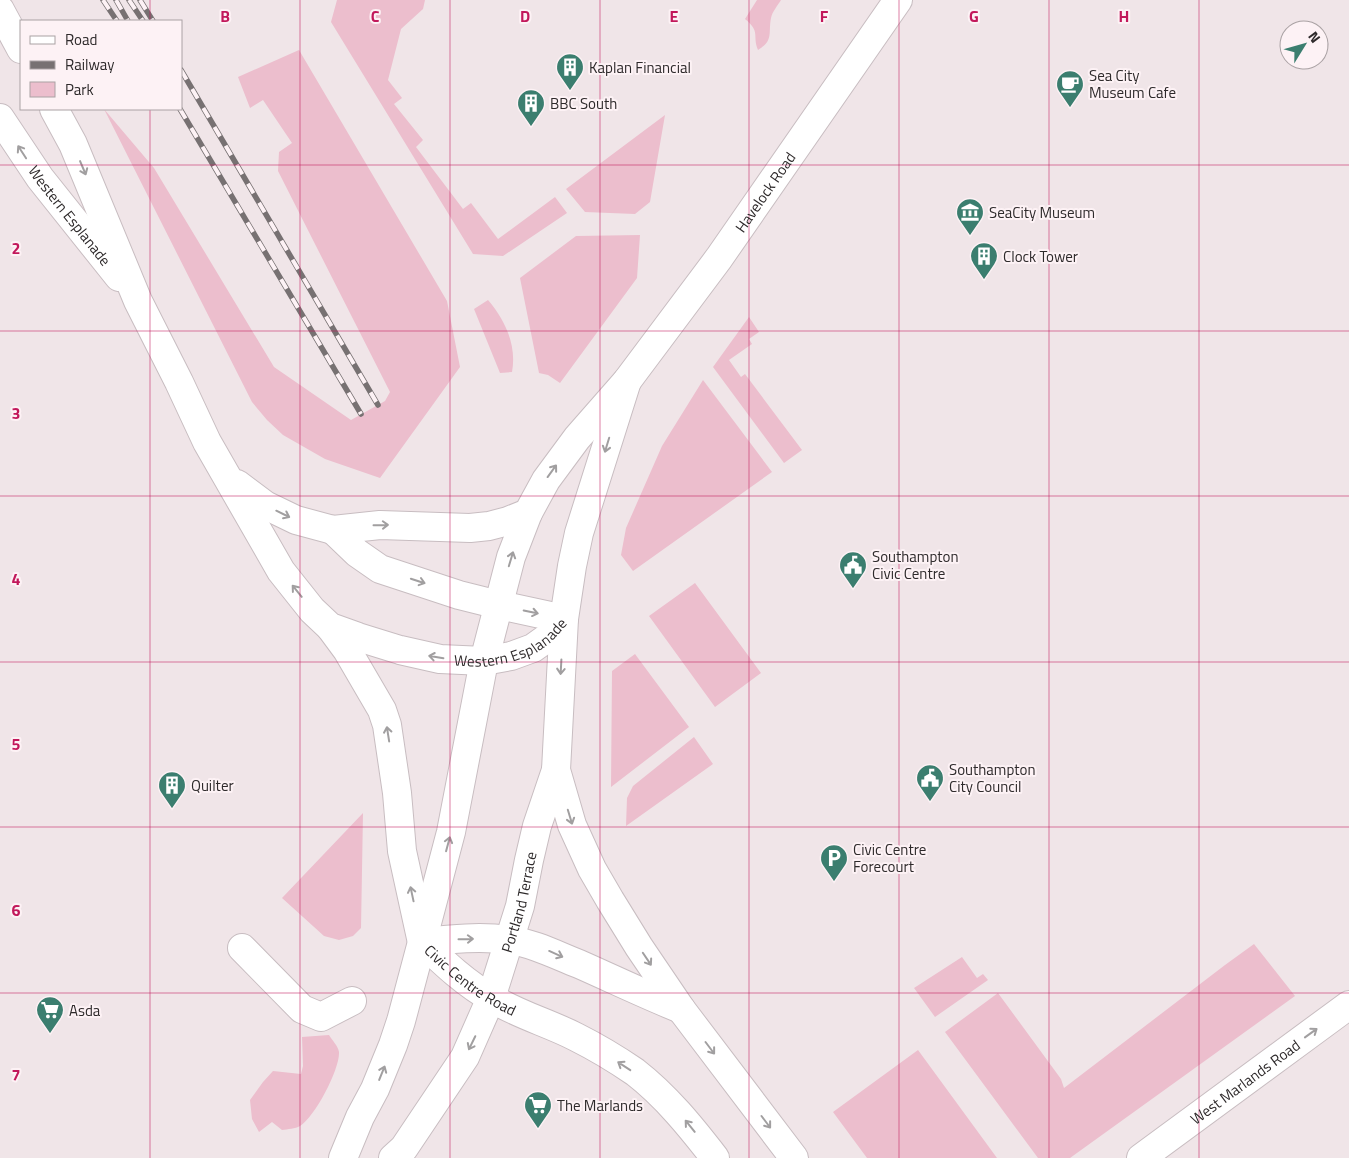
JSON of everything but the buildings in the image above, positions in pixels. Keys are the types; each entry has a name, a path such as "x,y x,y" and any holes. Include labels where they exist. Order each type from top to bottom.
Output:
{"street":[{"name":"Havelock Road","path":"499,605 511,557 528,514 546,480 577,438 626,381 719,258 898,0"},
{"path":"0,10 20,47"},
{"name":"Western Esplanade","path":"55,110 73,144 138,301 207,442 281,571 312,610 330,627 400,650 440,658 484,660 511,656 533,648 547,638 564,619 459,595 380,568 357,553 333,530 296,520 265,505 228,477"},
{"name":"Western Esplanade","path":"2,123 40,178 138,301"},
{"name":"Havelock Road","path":"564,619 572,566 580,533 626,381"},
{"path":"333,530 380,525 470,528 489,526 528,514"},
{"path":"343,1158 360,1117 375,1089 401,1021 451,832 484,660 499,605"},
{"name":"Portland Terrace","path":"393,1158 404,1148 465,1056 491,998 510,940 520,906 537,826 556,770 564,619"},
{"path":"330,627 347,650 382,710 387,725 397,793 402,851 422,942"},
{"path":"556,770 572,825 592,868 610,900 681,1009 794,1158"},
{"name":"Civic Centre Road","path":"422,942 450,939 510,940 539,947 636,991 681,1009"},
{"name":"Civic Centre Road","path":"422,942 449,968 491,998 512,1010 575,1036 635,1073 662,1096 684,1119 715,1158"},
{"path":"242,948 302,1009 321,1017 352,1001"},
{"name":"West Marlands Road","path":"1141,1158 1349,1005"}],"green space":[{"path":"337,0 425,0 423,9 401,29 388,80 402,98 394,104 423,140 416,147 463,209 471,203 498,239 555,197 567,213 503,256 473,254 331,22"},
{"path":"757,0 781,0 772,16 768,40 758,50 755,31 745,19"},
{"path":"299,50 447,301 460,367 380,478 325,459 283,435 252,402 105,110 154,168 274,367 351,420 385,401 390,392 278,171 279,152 292,143 263,100 250,108 238,77"},
{"path":"665,115 650,202 635,214 585,212 566,189"},
{"path":"640,235 637,278 560,383 548,375 539,373 520,278 576,236"},
{"path":"488,300 500,316 508,333 513,352 512,372 500,373 474,309"},
{"path":"749,317 759,332 749,339 752,344 729,360 741,377 745,374 802,450 784,463 713,367"},
{"path":"703,380 772,472 633,571 621,555 626,528 662,446"},
{"path":"695,583 761,673 715,707 649,616"},
{"path":"635,654 689,727 611,787 612,671"},
{"path":"694,737 713,764 626,826 627,798 633,786"},
{"path":"363,813 361,928 353,936 339,940 324,936 282,898"},
{"path":"1254,944 1295,996 1070,1158 1038,1158 945,1032 998,993 1061,1079 1064,1088"},
{"path":"962,957 977,978 983,974 988,980 935,1017 914,988"},
{"path":"329,1035 339,1052 338,1060 326,1092 313,1113 296,1128 282,1130 272,1122 259,1132 252,1119 250,1100 273,1071 301,1074 303,1066 302,1037"},
{"path":"918,1050 997,1158 867,1158 833,1112"}],"railway":[{"path":"103,0 116,20"},
{"path":"116,0 127,20"},
{"path":"129,0 142,20"},
{"path":"140,0 152,20"},
{"path":"182,72 378,405"},
{"path":"181,110 361,414"}],"place":[{"name":"Kaplan Financial","path":"570,91"},
{"name":"Sea City Museum Cafe","path":"1070,108"},
{"name":"BBC South","path":"531,127"},
{"name":"SeaCity Museum","path":"970,236"},
{"name":"Clock Tower","path":"984,280"},
{"name":"Southampton Civic Centre","path":"853,589"},
{"name":"Southampton City Council","path":"930,802"},
{"name":"Quilter","path":"172,809"},
{"name":"Civic Centre Forecourt","path":"834,882"},
{"name":"Asda","path":"50,1034"},
{"name":"The Marlands","path":"538,1129"}]}
